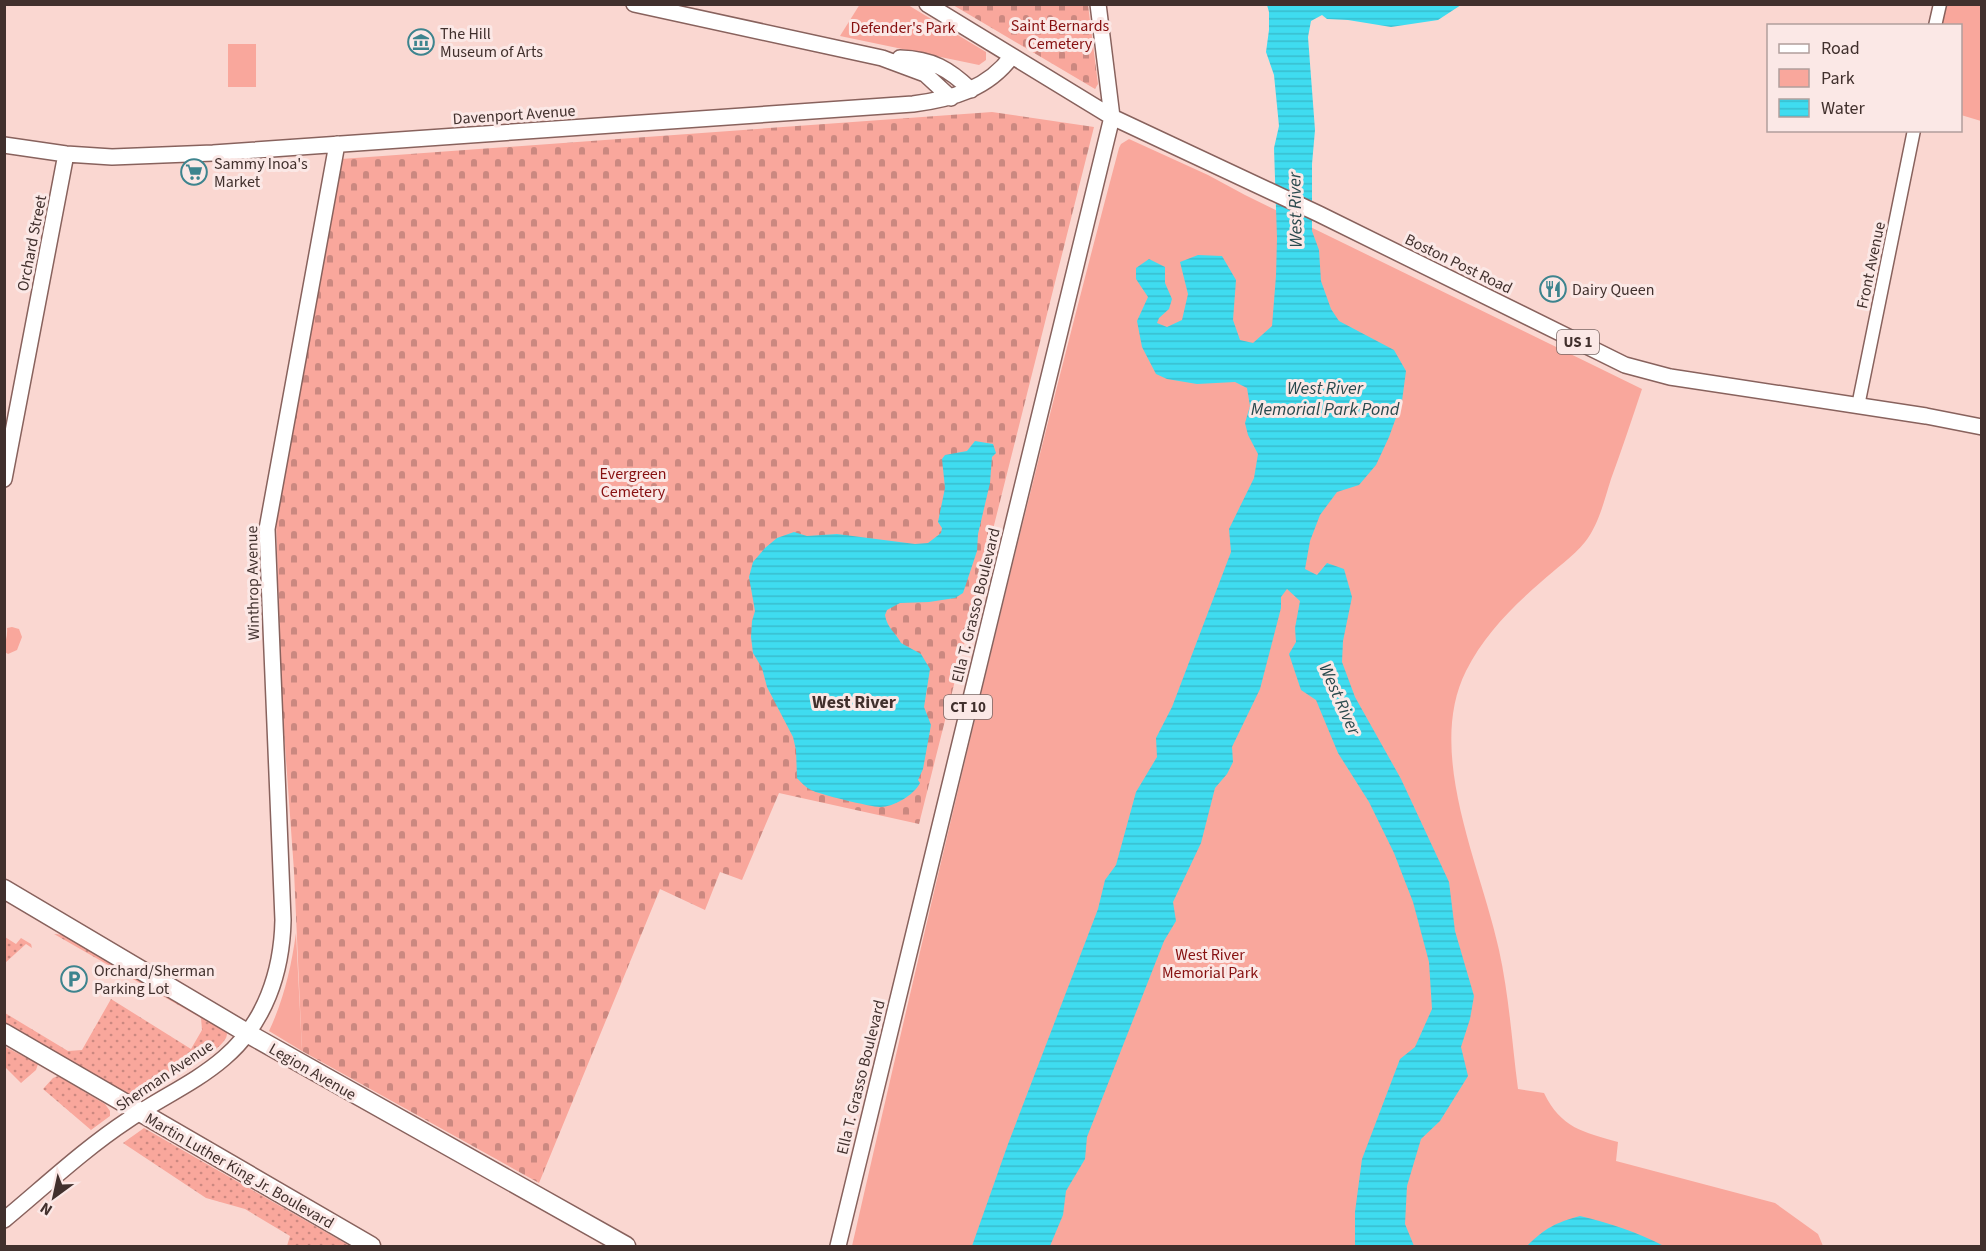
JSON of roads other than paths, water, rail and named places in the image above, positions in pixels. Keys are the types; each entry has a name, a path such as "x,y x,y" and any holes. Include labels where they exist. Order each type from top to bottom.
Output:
{"highway":[{"name":"Legion Avenue","path":"4,889 247,1033 626,1246"},
{"name":"Martin Luther King Jr. Boulevard","path":"4,1033 371,1246"}],"main road":[{"path":"634,4 882,58 925,74 951,98"},
{"name":"US 1","path":"927,4 1112,117"},
{"name":"Ella T. Grasso Boulevard","path":"838,1246 1112,117 1098,4"},
{"name":"Davenport Avenue","path":"4,145 66,154 112,157 213,153 913,104 951,98 971,90 1003,69 1012,56"},
{"path":"882,58 908,58 933,63 952,72 971,90"},
{"name":"Boston Post Road","path":"1112,117 1319,214 1625,364 1670,377 1926,416 1982,427"},
{"name":"Winthrop Avenue","path":"283,920 267,529 337,144"},
{"name":"Orchard Street","path":"4,479 66,154"},
{"name":"Sherman Avenue","path":"4,1220 92,1146 224,1058 257,1019 274,985 280,961 283,920"}],"street":[{"path":"1935,24 1940,4"},
{"name":"Front Avenue","path":"1858,406 1914,132"}],"water":[{"name":"West River Memorial Park Pond","path":"1267,5 1461,5 1438,20 1391,27 1327,19 1322,15 1311,21 1308,37 1315,130 1312,164 1312,231 1319,250 1321,281 1331,309 1339,321 1394,350 1406,371 1402,401 1376,465 1359,485 1337,492 1320,515 1310,541 1305,569 1317,575 1327,563 1344,569 1352,597 1343,641 1342,662 1355,697 1401,779 1449,882 1455,931 1474,996 1470,1019 1461,1047 1468,1076 1440,1121 1421,1139 1407,1186 1405,1224 1414,1246 1355,1246 1355,1212 1362,1159 1400,1059 1415,1047 1432,1009 1429,962 1413,902 1394,853 1369,802 1338,753 1316,700 1301,690 1289,654 1296,642 1295,628 1300,601 1287,589 1281,597 1281,608 1260,689 1232,747 1233,762 1227,774 1215,788 1201,843 1173,902 1176,921 1164,941 1087,1137 1085,1159 1066,1191 1063,1215 1050,1246 972,1246 1008,1144 1098,909 1105,880 1116,865 1136,792 1157,757 1156,738 1172,707 1231,552 1229,529 1254,478 1258,454 1248,435 1245,423 1250,406 1247,388 1235,382 1197,384 1167,379 1156,374 1142,347 1137,321 1148,297 1136,279 1136,268 1149,259 1165,267 1165,283 1172,299 1169,309 1157,323 1167,327 1182,320 1188,294 1180,262 1198,255 1222,256 1236,280 1233,320 1240,340 1253,343 1272,326 1277,238 1274,148 1279,126 1274,75 1266,52 1269,30"},
{"path":"975,441 993,444 996,453 992,457 990,483 978,534 977,551 963,593 955,598 900,603 887,610 885,615 901,643 921,654 930,669 924,707 931,725 923,769 918,780 920,783 903,800 880,807 811,790 797,778 793,737 767,687 762,668 753,653 751,637 755,611 749,577 753,562 777,538 794,532 807,536 837,534 915,544 928,543 941,533 942,528 938,522 945,488 942,459 945,455 967,451"},
{"path":"1580,1216 1623,1228 1664,1246 1527,1246 1551,1227"}],"place":[{"name":"The Hill Museum of Arts","path":"421,42"},
{"name":"Sammy Inoa's Market","path":"194,172"},
{"name":"Dairy Queen","path":"1553,289"},
{"name":"Orchard/Sherman Parking Lot","path":"74,979"}],"district":[{"name":"West River","path":"854,702"}],"park label":[{"name":"Defender's Park","path":"903,27"},
{"name":"Saint Bernards Cemetery","path":"1060,34"},
{"name":"Evergreen Cemetery","path":"633,482"},
{"name":"West River Memorial Park","path":"1210,963"}]}
